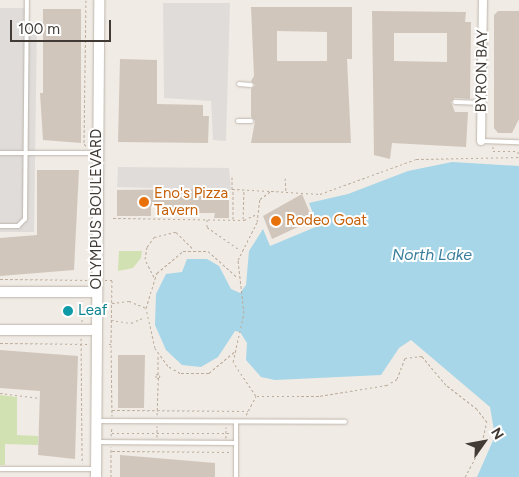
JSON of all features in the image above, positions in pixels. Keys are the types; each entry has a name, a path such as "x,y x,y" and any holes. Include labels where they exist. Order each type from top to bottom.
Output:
{"street":[{"name":"OLYMPUS BOULEVARD","path":"96,473 99,0"},
{"name":"BYRON BAY","path":"481,142 483,0"},
{"path":"0,292 97,292"},
{"path":"0,330 96,330"}],"lane":[{"path":"0,226 18,226 24,218 27,0"},
{"path":"239,84 251,85"},
{"path":"455,102 482,103"},
{"path":"238,121 251,121"},
{"path":"481,142 519,142"},
{"path":"0,153 98,153"},
{"path":"96,421 344,422"},
{"path":"236,422 236,477"},
{"path":"96,442 236,443"},
{"path":"0,469 96,473"}],"path":[{"path":"86,0 84,144 88,148"},
{"path":"233,189 320,194 416,160 519,157 518,151 493,150 493,142"},
{"path":"232,177 233,220"},
{"path":"286,178 286,191"},
{"path":"243,220 244,189"},
{"path":"256,396 235,365 235,352 244,313 237,276 240,250 254,230 260,199 271,191"},
{"path":"113,218 243,220 257,214"},
{"path":"207,219 207,227 240,250"},
{"path":"155,277 145,259 147,247 154,237 176,232 193,249 214,254 237,276"},
{"path":"157,451 158,354 146,316 146,308 155,277 172,256 193,249"},
{"path":"0,279 90,280"},
{"path":"82,280 83,465"},
{"path":"104,280 112,280 111,477"},
{"path":"111,303 129,301 146,308"},
{"path":"111,320 131,323 146,316"},
{"path":"0,343 89,344"},
{"path":"104,344 111,344"},
{"path":"158,354 174,370 198,376 215,370 235,352"},
{"path":"256,396 319,396 387,385 396,379 405,358 422,356 450,389 477,409 486,422 481,447 465,477"},
{"path":"0,393 40,398"},
{"path":"245,422 248,411 256,396"},
{"path":"112,410 248,411"},
{"path":"226,411 226,452"},
{"path":"112,433 236,433"},
{"path":"112,451 236,452"}],"green space":[{"path":"119,251 142,251 141,258 133,268 118,271"},
{"path":"0,395 17,397 17,435 38,436 38,445 5,444 5,465 0,465"}],"shaded area":[{"path":"163,3 230,3 226,141 213,140 211,101 164,98"},
{"path":"0,8 24,8 30,23 37,23 34,232 0,232"},
{"path":"118,167 229,168 231,190 117,187"}],"water":[{"name":"North Lake","path":"452,162 519,166 519,477 477,477 495,436 490,407 411,340 399,348 381,375 275,380 261,377 246,360 247,343 240,332 235,331 218,357 201,367 182,365 166,350 155,325 156,294 166,274 182,272 187,259 207,259 219,266 231,289 240,293 246,285 249,251 263,229 270,246 318,226 309,203 348,194 408,171"}],"building":[{"path":"251,7 352,7 352,59 347,59 351,143 251,143 255,121 251,117 251,89 255,85 251,81 254,76","holes":["277,31 327,32 327,61 277,61"]},
{"path":"43,9 81,9 81,143 43,140 40,93 43,93"},
{"path":"372,11 466,12 465,22 471,22 470,99 455,98 451,102 455,112 468,112 466,147 392,143 390,159 374,155","holes":["394,33 447,33 447,62 394,61"]},
{"path":"498,11 519,11 519,119 512,133 498,133 494,128 494,15"},
{"path":"120,59 157,60 157,104 203,105 203,116 209,116 208,143 118,142"},
{"path":"37,170 79,170 74,270 0,276 0,238 37,235"},
{"path":"117,190 229,190 229,218 214,218 215,213 164,213 164,206 151,206 151,216 117,216"},
{"path":"302,194 313,220 272,239 263,216"},
{"path":"0,350 78,356 75,459 38,455 40,391 0,388"},
{"path":"118,355 145,355 144,408 118,408"},
{"path":"120,455 215,463 215,477 120,477"}],"place":[{"name":"Eno's Pizza Tavern","path":"144,202"},
{"name":"Rodeo Goat","path":"276,221"},
{"name":"Leaf","path":"68,311"}]}
